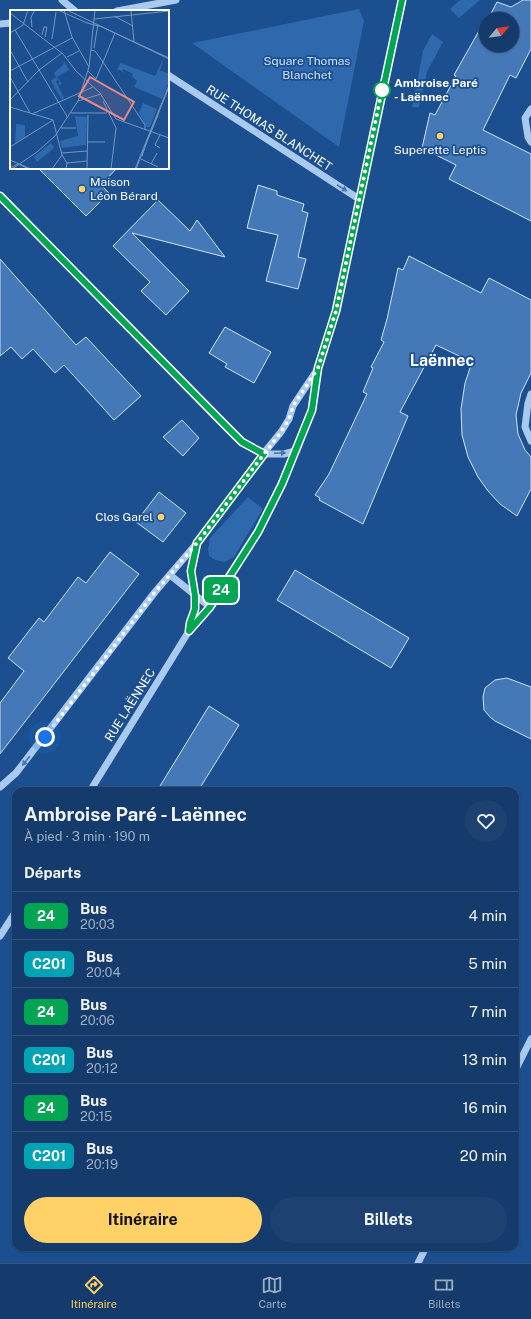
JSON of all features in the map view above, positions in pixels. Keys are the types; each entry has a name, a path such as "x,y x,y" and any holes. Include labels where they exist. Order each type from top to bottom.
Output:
{"street":[{"path":"62,0 74,10"},
{"path":"122,10 176,0"},
{"name":"RUE LAËNNEC","path":"92,787 189,631 210,607 258,532 272,505 312,410 318,368 336,311 402,0"},
{"path":"0,24 10,23"},
{"name":"RUE THOMAS BLANCHET","path":"169,76 359,199"},
{"path":"531,109 525,118 528,137 531,142"},
{"path":"0,196 242,442 264,454 284,454 295,451"},
{"name":"RUE LAËNNEC","path":"189,631 195,609 195,596 191,571 197,543 281,432 289,419 293,406 318,368"},
{"path":"531,394 528,403 525,427 531,441"},
{"path":"0,787 16,773 155,592 197,543"},
{"path":"170,575 210,607"},
{"path":"0,936 12,917"},
{"path":"519,1063 531,1039"},
{"path":"418,1263 424,1251"}],"green space":[{"path":"460,0 480,0 459,18 450,9"},
{"name":"Square Thomas Blanchet","path":"359,9 364,21 339,147 192,43"},
{"path":"432,34 443,42 427,72 419,107 412,107 423,51"},
{"path":"248,497 263,509 234,557 224,562 215,560 209,556 208,549 210,538"}],"building":[{"path":"523,0 531,0 531,49 516,78 510,75 483,130 531,154 531,221 449,179 456,165 422,148 430,113 435,115 456,76 454,75 479,31 479,52 519,52 519,12 492,12 497,2 511,7"},
{"name":"Maison Léon Bérard","path":"39,169 116,169 101,185 109,193 86,216"},
{"path":"258,185 277,191 277,195 304,204 302,211 308,213 298,257 306,259 298,289 266,281 278,235 247,228"},
{"path":"158,200 190,231 197,220 225,257 132,233 189,291 166,315 141,291 150,282 113,246"},
{"path":"409,256 481,293 489,278 531,300 531,373 521,393 516,415 518,434 525,450 531,457 531,489 517,516 500,504 488,491 478,477 468,457 462,435 461,409 465,383 472,362 436,345 400,412 408,416 363,524 319,500 320,498 315,495 329,474 367,394 363,392 373,368 371,367 384,342 381,340 398,268 403,270"},
{"path":"0,259 76,345 86,337 141,396 114,420 64,365 55,373 33,349 22,359 11,347 0,356"},
{"path":"225,327 271,352 254,383 225,367 227,364 209,353"},
{"path":"182,420 199,438 183,456 163,437"},
{"name":"Clos Garel","path":"159,492 186,513 163,542 136,522"},
{"path":"110,552 139,574 0,754 0,703 24,671 8,658 39,618 44,622 78,577 86,583"},
{"path":"295,570 409,638 391,668 277,600"},
{"path":"507,678 531,687 531,739 495,721 484,710 483,697 485,688 495,680"},
{"path":"209,706 239,725 200,787 159,787"}],"bus line":[{"name":"24","path":"0,196 242,442 264,454 197,543 191,571 195,596 195,609 189,631 210,607 258,532 282,484 312,410 318,368 336,311 402,0"}],"place":[{"name":"Ambroise Paré - Laënnec","path":"382,90"},
{"name":"Superette Leptis","path":"440,136"},
{"name":"Maison Léon Bérard","path":"82,189"},
{"name":"Clos Garel","path":"161,517"}],"district":[{"name":"Laënnec","path":"442,360"}],"route":[{"path":"45,737 155,592 197,543 281,432 289,419 293,406 318,368 336,311 382,90"}]}
